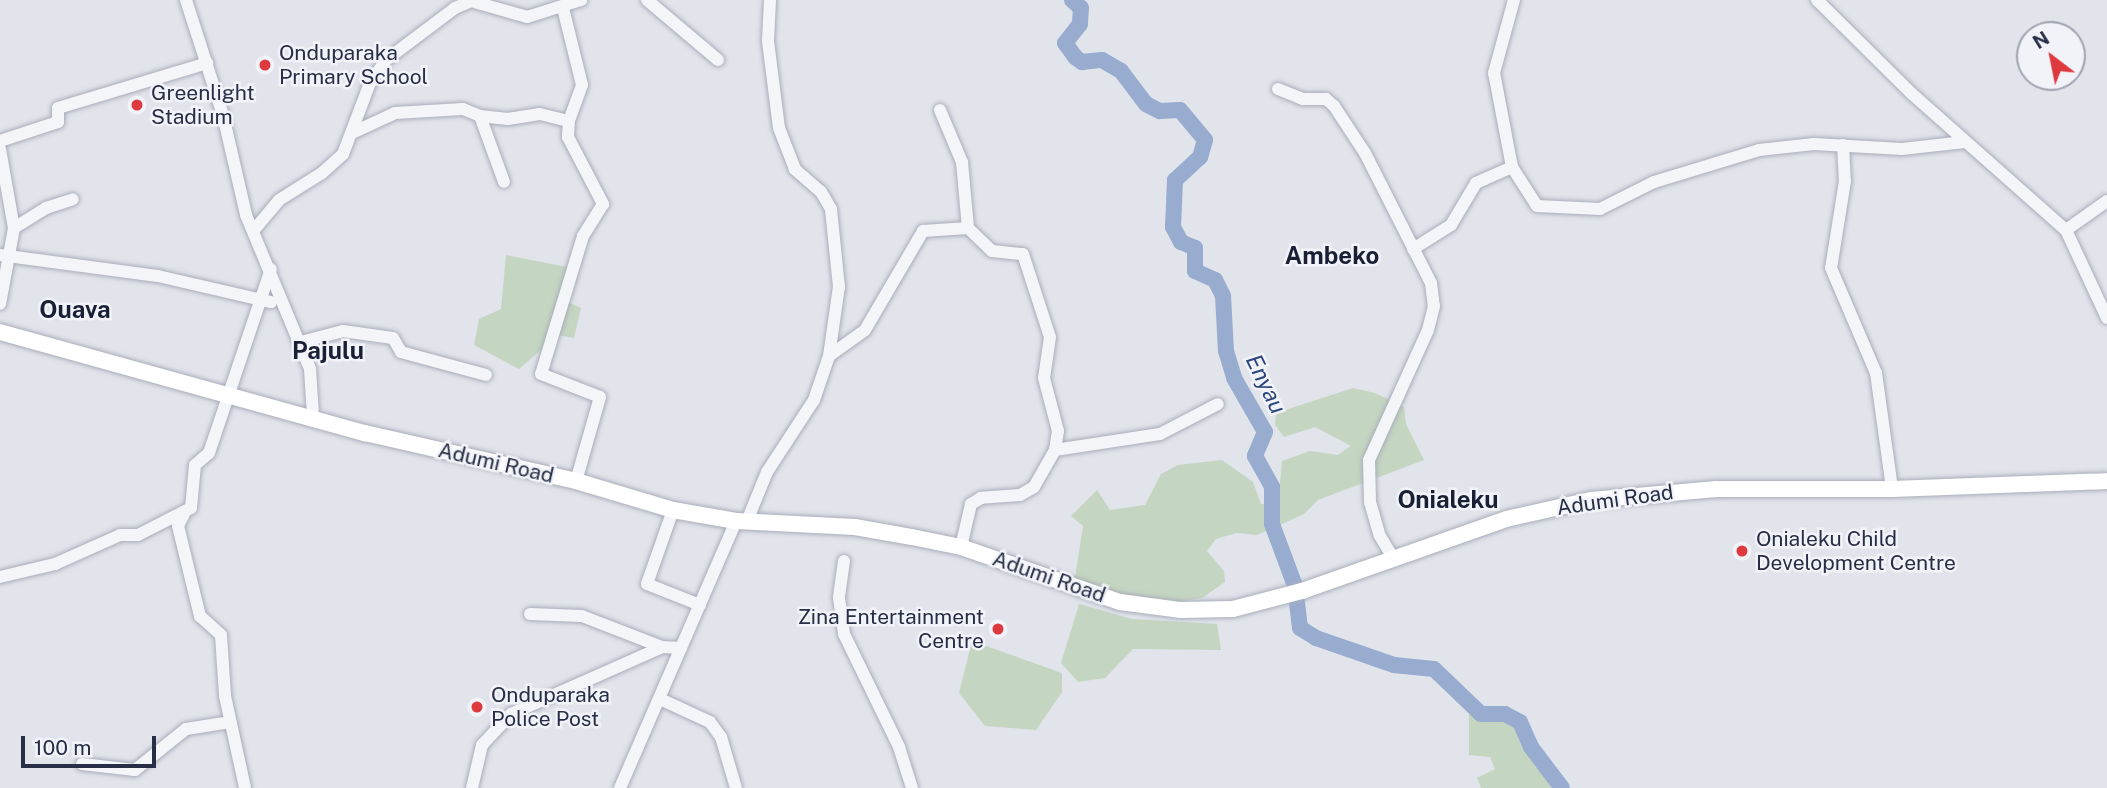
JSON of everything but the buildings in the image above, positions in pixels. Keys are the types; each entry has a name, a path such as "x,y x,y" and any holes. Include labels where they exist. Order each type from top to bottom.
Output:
{"main road":[{"name":"Adumi Road","path":"0,332 313,416 365,433 576,481 673,510 741,521 855,527 961,547 1144,607 1233,609 1297,592 1506,519 1591,500 1717,489 1892,489 2107,481"}],"street":[{"path":"186,0 207,63 246,215 271,269 281,309 301,342 310,369 313,416"},
{"path":"254,230 279,200 336,161 352,133 370,83 386,60 473,1 527,17 563,8 580,0"},
{"path":"647,0 718,60"},
{"path":"620,788 700,605 766,472 805,418 829,356 839,287 833,217 821,192 796,169 779,128 768,41 770,0"},
{"path":"1514,0 1494,73 1512,167 1537,206 1600,209 1654,181 1729,157 1792,146 1843,145 1902,149 1965,142"},
{"path":"1817,0 1965,142 2066,230 2107,318"},
{"path":"563,8 582,85 569,121 571,149 603,204 583,236 541,374 600,397 576,481"},
{"path":"0,141 58,122 58,108 207,63"},
{"path":"1278,89 1303,99 1330,101 1365,153 1431,283 1433,317 1408,381 1381,428 1369,460 1370,502 1380,536 1393,558"},
{"path":"352,133 395,113 439,114 463,108 480,117 512,119 540,114 569,121"},
{"path":"940,110 962,162 968,228 992,251 1023,254 1050,337 1044,378 1057,425 1055,450 1027,492 981,498 971,504 961,547"},
{"path":"480,117 504,182"},
{"path":"1843,145 1844,181 1831,268 1876,373 1892,489"},
{"path":"0,149 15,228 5,256 0,304"},
{"path":"1413,249 1451,225 1476,183 1512,167"},
{"path":"15,228 46,208 73,199"},
{"path":"2066,230 2107,201"},
{"path":"829,356 865,330 923,231 968,228"},
{"path":"5,256 158,276 264,298 281,309"},
{"path":"245,788 230,722 221,635 200,616 178,526 195,500 195,465 209,453 227,395 240,372 249,327 264,298 271,269"},
{"path":"301,342 343,331 393,338 401,352 486,375"},
{"path":"1055,450 1160,434 1218,404"},
{"path":"673,510 647,584 700,605"},
{"path":"0,577 55,564 184,514"},
{"path":"844,561 839,592 844,634 899,747 912,788"},
{"path":"530,614 582,616 662,647 681,648"},
{"path":"472,788 482,745 511,714 662,647"},
{"path":"660,699 710,722 721,737 736,788"},
{"path":"82,764 135,770 186,729 230,722"}],"green space":[{"path":"506,255 567,267 561,299 581,308 574,338 558,335 519,369 474,345 479,319 501,309"},
{"path":"1353,388 1375,393 1404,407 1406,424 1424,460 1318,500 1304,514 1257,535 1236,533 1216,539 1207,551 1224,571 1225,582 1202,598 1152,606 1084,585 1075,578 1083,526 1071,516 1097,490 1110,510 1145,505 1161,474 1178,465 1222,460 1253,482 1261,504 1278,505 1282,461 1310,451 1338,455 1351,446 1315,427 1284,437 1275,425 1276,413"},
{"path":"1079,604 1132,619 1217,624 1221,650 1133,649 1105,678 1078,682 1061,663"},
{"path":"972,641 1062,673 1062,692 1036,730 985,726 959,693"},
{"path":"1469,714 1502,719 1517,729 1527,751 1557,788 1481,788 1477,778 1495,769 1490,757 1469,755"}],"waterway":[{"name":"Enyau","path":"1072,0 1081,8 1080,24 1065,43 1075,57 1082,62 1102,60 1121,71 1146,104 1160,111 1180,110 1205,140 1200,157 1175,180 1173,227 1181,242 1195,248 1195,271 1215,280 1223,296 1226,351 1234,378 1265,432 1255,456 1272,487 1272,524 1295,586 1300,628 1316,638 1394,665 1434,669 1481,714 1505,714 1520,722 1531,747 1562,788"}],"place":[{"name":"Onduparaka Primary School","path":"265,65"},
{"name":"Greenlight Stadium","path":"137,105"},
{"name":"Onialeku Child Development Centre","path":"1742,551"},
{"name":"Zina Entertainment Centre","path":"998,629"},
{"name":"Onduparaka Police Post","path":"477,707"}],"district":[{"name":"Ambeko","path":"1332,256"},
{"name":"Ouava","path":"75,310"},
{"name":"Pajulu","path":"328,351"},
{"name":"Onialeku","path":"1448,500"}]}
